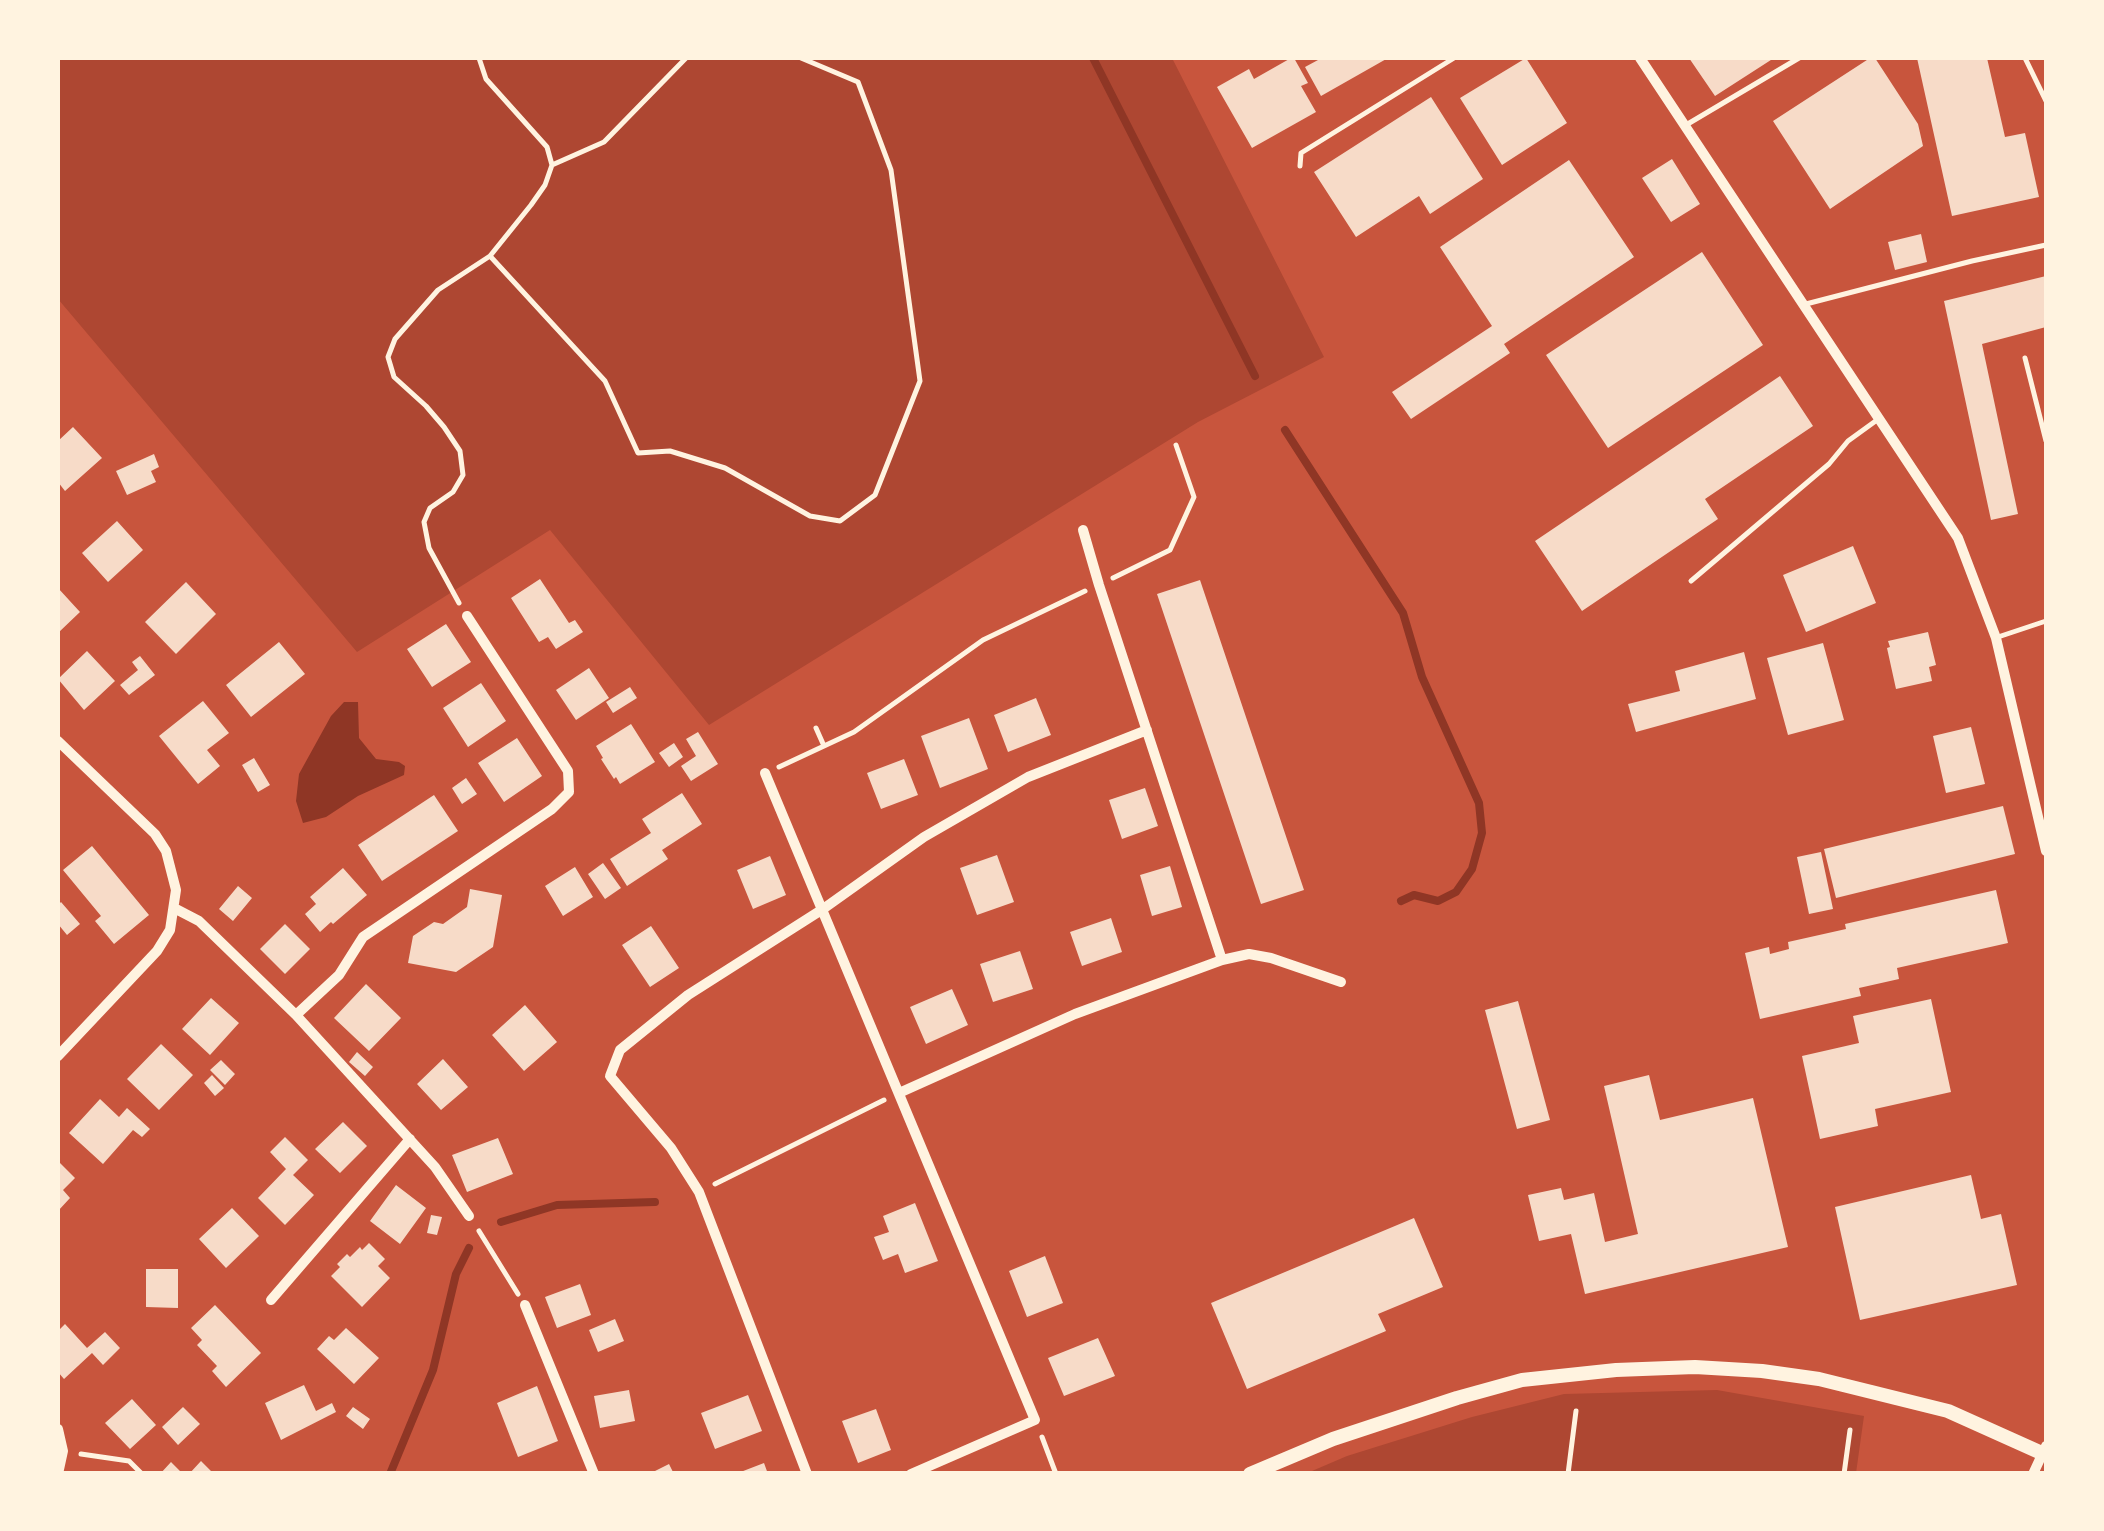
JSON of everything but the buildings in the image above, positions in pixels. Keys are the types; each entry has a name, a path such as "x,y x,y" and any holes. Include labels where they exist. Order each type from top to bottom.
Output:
{"street":[{"path":"1640,58 1958,538 1996,638 2046,851"},
{"path":"1083,530 1222,960"},
{"path":"296,1016 339,974 363,937 552,809 569,792 568,771 466,616"},
{"path":"807,1474 699,1192 671,1148 610,1076 620,1050 688,995 824,909 924,837 1028,777 1147,730"},
{"path":"58,741 155,834 166,851 176,890 170,930 157,951 58,1056"},
{"path":"765,773 1035,1420 911,1474"},
{"path":"174,908 198,921 296,1016 410,1138 469,1216"},
{"path":"899,1092 1075,1014 1222,960 1249,954 1271,958 1341,982"},
{"path":"272,1300 410,1138"},
{"path":"525,1305 594,1474"},
{"path":"1250,1474 1333,1439 1522,1380 1694,1366 1819,1379 1948,1411 2045,1451 2033,1474"},
{"path":"58,1429 63,1451 58,1474"}],"lane":[{"path":"1300,166 1301,152 1454,58"},
{"path":"1686,126 1798,58"},
{"path":"2024,58 2046,101"},
{"path":"1806,304 1972,260 2046,245"},
{"path":"2025,358 2046,441"},
{"path":"1691,581 1829,464 1848,441 1880,418"},
{"path":"1996,638 2046,621"}],"path":[{"path":"466,616 429,548 424,522 430,508 453,492 462,475 460,451 426,406 394,377 388,358 395,339 438,290 490,256 531,206 552,165 547,147 486,80 479,58"},
{"path":"552,165 604,142 686,58"},
{"path":"490,256 605,381 638,453 670,451 725,468 810,516 840,521 875,495 920,381 891,170 885,152 858,82 801,58"},
{"path":"765,773 854,732 983,640 1170,550 1194,497 1176,445"},
{"path":"816,728 824,746"},
{"path":"699,1192 899,1092"},
{"path":"487,1242 525,1305"},
{"path":"1568,1474 1576,1411"},
{"path":"1035,1420 1056,1474"},
{"path":"1844,1474 1850,1430"},
{"path":"63,1451 129,1461 142,1474"}],"shaded area":[{"path":"58,58 1172,58 1324,357 1198,422 709,725 550,530 357,652 58,299"},
{"path":"344,702 358,702 359,738 376,759 399,762 405,766 404,775 358,796 326,817 303,823 296,801 299,774 331,716"},
{"path":"1717,1390 1864,1416 1856,1473 1305,1474 1347,1456 1472,1417 1564,1394"}],"waterway":[{"path":"1093,58 1255,376"},
{"path":"1285,430 1403,613 1422,677 1479,803 1482,833 1472,869 1456,892 1438,901 1414,895 1401,901"},
{"path":"501,1222 557,1205 655,1202"},
{"path":"390,1474 433,1370 456,1274 469,1248"}]}
